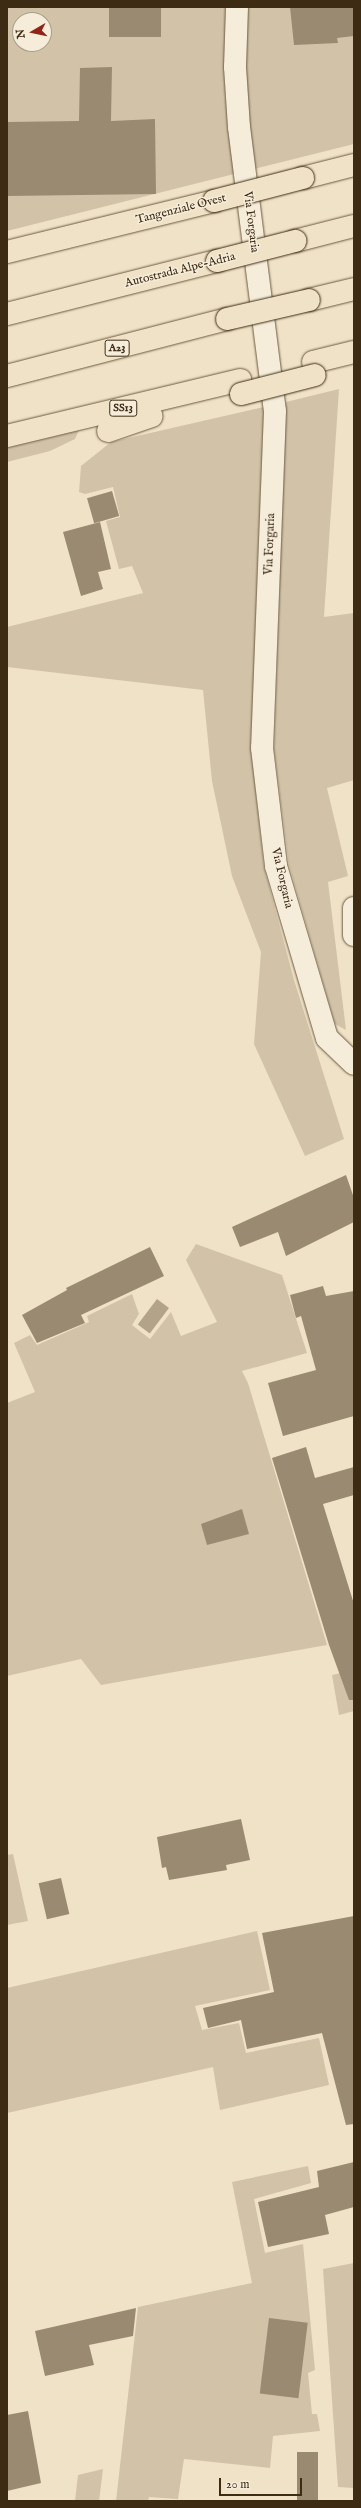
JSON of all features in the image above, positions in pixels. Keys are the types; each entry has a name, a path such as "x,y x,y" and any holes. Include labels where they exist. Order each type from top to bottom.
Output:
{"highway":[{"name":"Tangenziale Ovest","path":"7,252 354,165"},
{"name":"Autostrada Alpe-Adria","path":"7,314 354,226"},
{"name":"A23","path":"7,376 354,289"},
{"name":"SS13","path":"7,436 241,387 314,369 354,352"},
{"path":"314,369 354,365"},
{"path":"108,431 123,424 241,387"}],"street":[{"name":"Via Forgaria","path":"237,7 235,67 240,127 275,411 262,748 278,873 328,1038 354,1064"},
{"path":"354,908 354,935"}],"shaded area":[{"path":"7,7 354,7 354,144 7,231"},
{"path":"339,389 324,617 354,613 354,780 327,788 348,876 328,882 346,1030 335,1024 289,865 274,749 286,402"},
{"path":"264,407 251,749 264,867 294,980 344,1139 305,1156 254,1044 261,952 232,876 212,781 203,690 7,667 7,627 143,593 132,566 119,569 106,521 120,517 113,487 85,494 79,492 81,466 111,442"},
{"path":"79,430 75,439 50,451 7,462 7,448"},
{"path":"196,1244 282,1275 307,1353 242,1371 248,1383 327,1645 101,1685 81,1659 7,1676 7,1403 35,1392 14,1343 30,1335 37,1345 89,1322 87,1316 132,1294 139,1314 132,1325 150,1339 171,1312 181,1336 217,1322 186,1260"},
{"path":"157,1299 169,1308 150,1334 138,1325"},
{"path":"354,1670 354,1711 339,1715 332,1675"},
{"path":"13,1854 28,1921 7,1925 7,1855"},
{"path":"257,1931 270,1990 195,2006 202,2030 239,2023 246,2053 319,2038 329,2085 220,2110 213,2067 7,2113 7,1988"},
{"path":"308,2166 311,2183 254,2199 265,2253 303,2244 315,2370 308,2373 312,2414 317,2414 320,2431 273,2436 270,2468 184,2459 178,2499 149,2497 148,2501 116,2501 138,2307 252,2283 232,2182"},
{"path":"354,2263 354,2488 338,2487 323,2269"},
{"path":"103,2469 99,2501 75,2501 78,2475"}],"building":[{"path":"109,7 161,7 161,37 109,37"},
{"path":"290,7 354,7 354,36 337,38 338,43 294,45"},
{"path":"112,67 111,121 155,119 156,194 7,196 7,122 79,121 80,68"},
{"path":"112,491 119,516 94,523 87,498"},
{"path":"100,522 111,569 98,572 103,589 81,596 63,532"},
{"path":"346,1175 354,1198 354,1222 286,1256 278,1232 240,1247 232,1227"},
{"path":"150,1247 164,1276 81,1315 85,1323 37,1343 22,1315 67,1290 66,1288"},
{"path":"323,1286 326,1296 354,1291 354,1416 283,1436 268,1383 316,1370 301,1316 296,1318 290,1295"},
{"path":"306,1447 315,1478 354,1467 354,1495 323,1504 354,1604 354,1700 349,1700 329,1645 272,1458"},
{"path":"242,1509 249,1534 207,1545 201,1524"},
{"path":"241,1819 250,1860 226,1865 227,1870 169,1880 166,1867 162,1868 157,1837"},
{"path":"61,1878 69,1914 47,1919 39,1883"},
{"path":"354,1916 354,2124 346,2125 322,2033 247,2049 241,2020 208,2028 203,2008 274,1992 262,1933"},
{"path":"354,2162 354,2207 325,2215 329,2234 268,2247 258,2202 319,2187 317,2171"},
{"path":"136,2308 133,2336 89,2345 94,2365 45,2376 35,2331"},
{"path":"269,2318 308,2323 298,2398 260,2393"},
{"path":"28,2411 41,2483 7,2491 7,2415"},
{"path":"297,2452 318,2452 318,2501 297,2501"}]}
